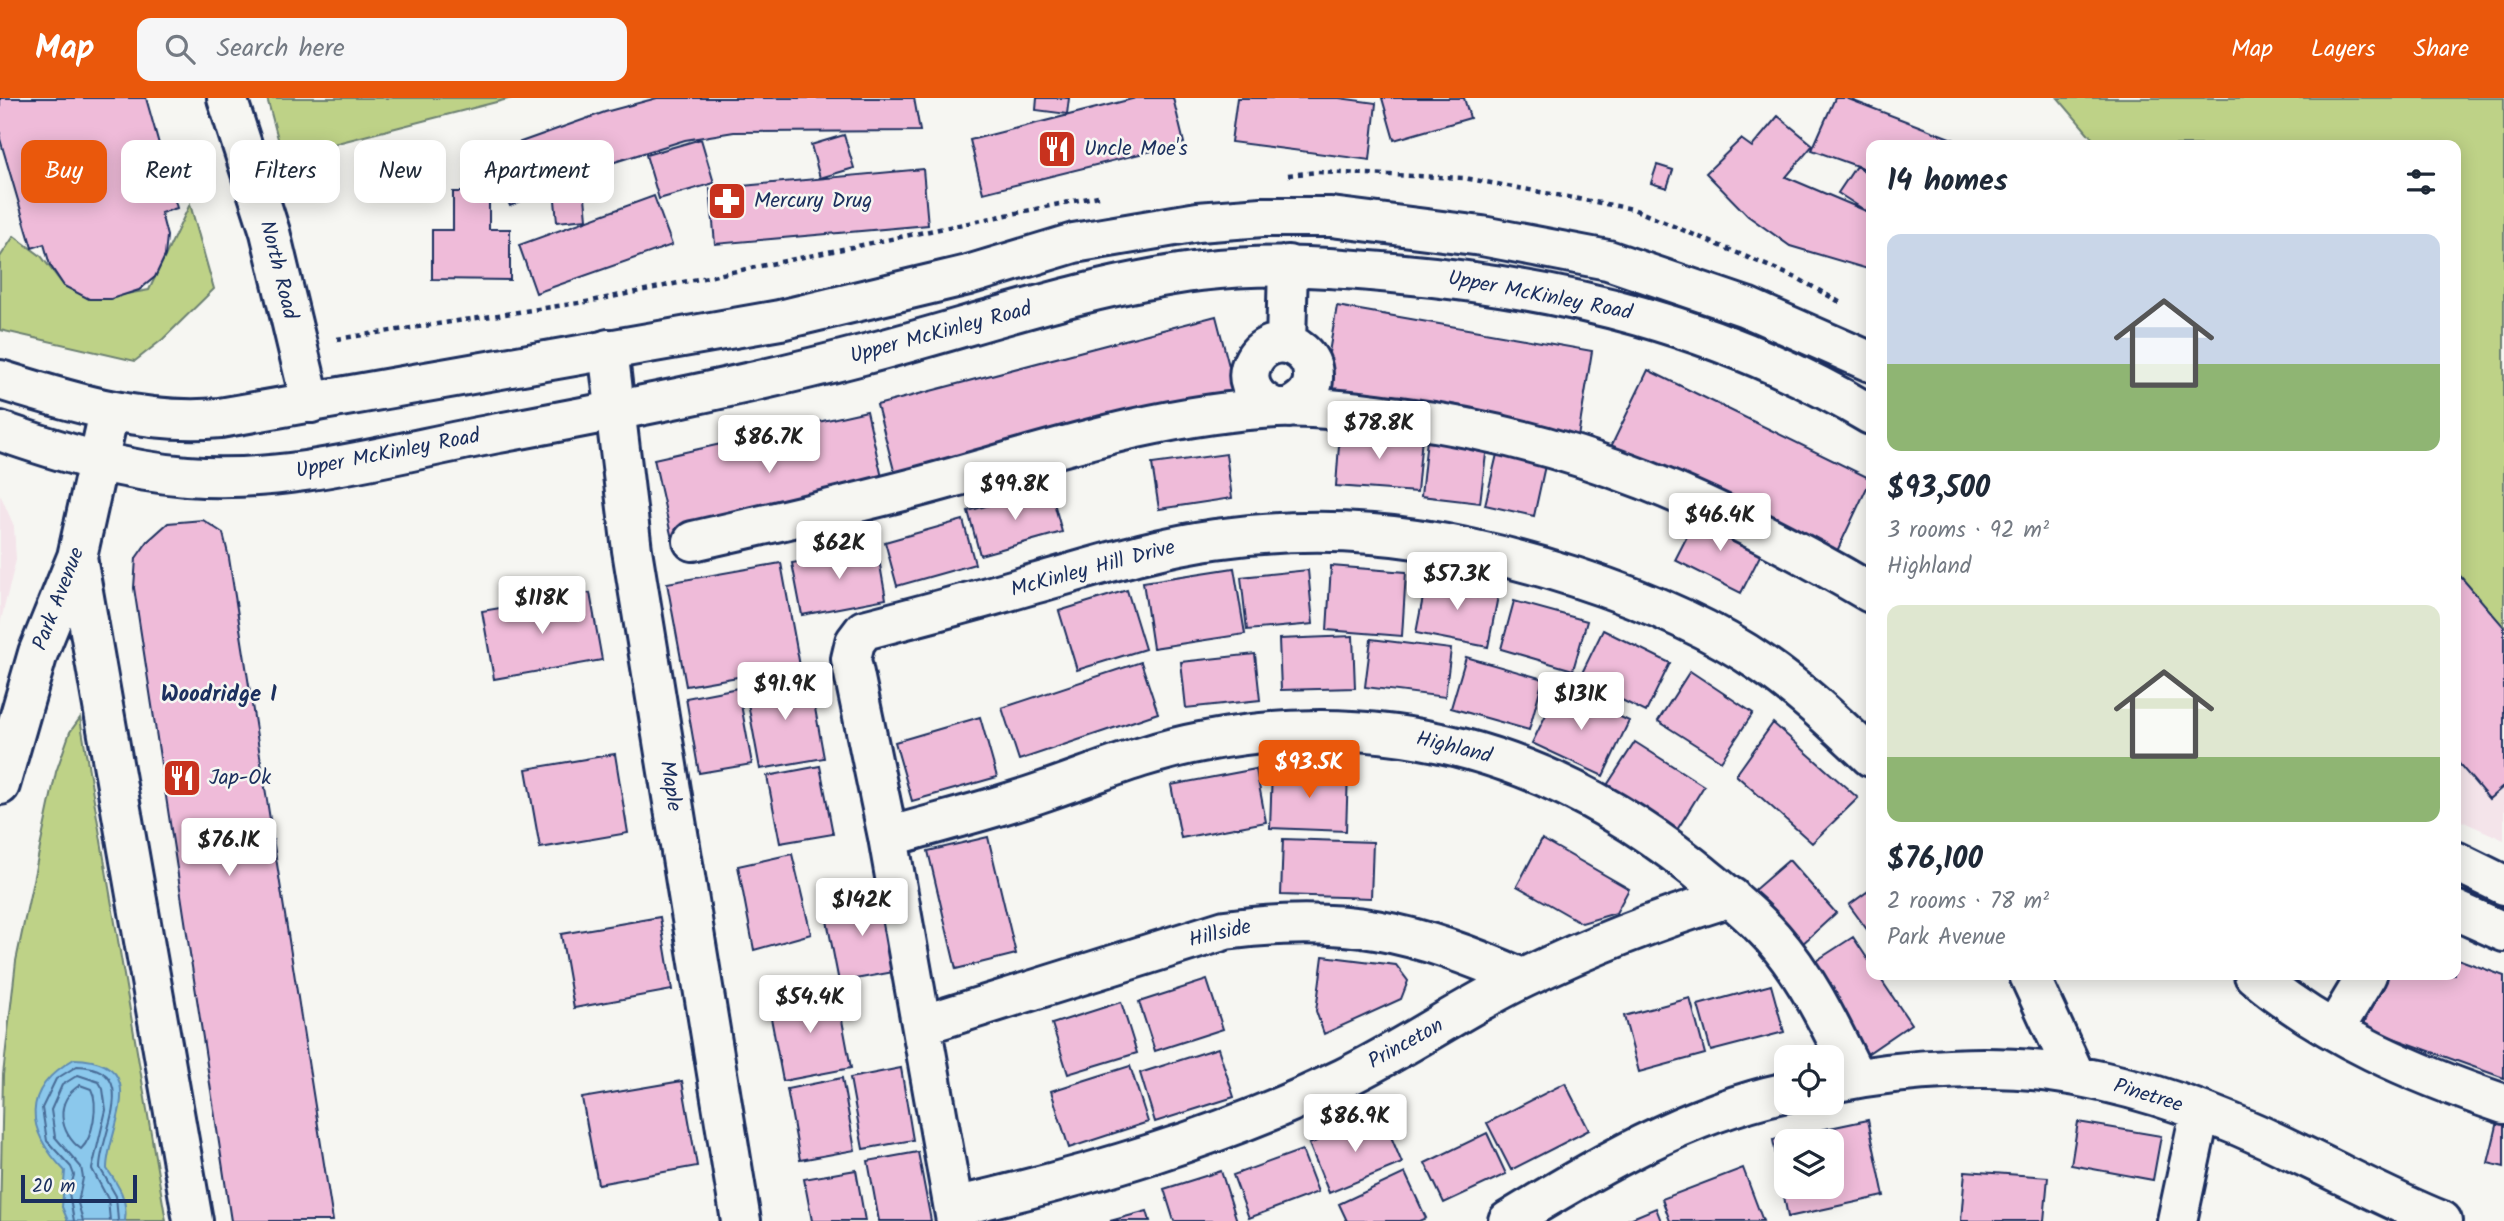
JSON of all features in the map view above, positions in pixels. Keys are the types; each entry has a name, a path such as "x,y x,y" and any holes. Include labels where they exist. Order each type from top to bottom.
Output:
{"street":[{"name":"North Road","path":"228,98 270,232 311,403"},
{"path":"0,380 110,412 199,420 311,403 779,320 968,275 1074,243 1198,222 1244,218 1331,217 1482,236 1608,260 1746,307 1866,360"},
{"path":"1283,408 1301,402 1313,380 1307,357 1283,344 1285,265"},
{"name":"Upper McKinley Road","path":"0,430 100,463 186,476 235,477 307,471 615,411 862,355 1087,293 1199,271 1285,265 1475,280 1597,303 1725,342 1814,381 1866,412"},
{"path":"1640,315 1651,273"},
{"name":"Maple","path":"608,349 632,550 741,1221"},
{"path":"693,541 882,498 1083,440 1203,416 1283,408 1347,410 1515,436 1596,460 1687,495 1754,527 1866,590"},
{"name":"Park Avenue","path":"2,764 38,653 77,557 110,412"},
{"name":"McKinley Hill Drive","path":"955,1214 888,837 851,659 855,642 864,630 1132,555 1215,539 1300,533 1372,534 1456,547 1617,591 1692,624 1763,664 1823,711 1866,752"},
{"path":"77,557 193,1221"},
{"name":"Highland","path":"888,837 1043,792 1128,760 1201,742 1267,733 1338,729 1418,738 1492,756 1563,783 1619,814 1670,848 1731,897 1774,939 1812,995 1831,1045"},
{"path":"2461,864 2504,885"},
{"name":"Princeton","path":"955,1214 1143,1158 1238,1123 1344,1078 1522,978 1654,920 1731,897"},
{"path":"2461,913 2504,932"},
{"name":"Hillside","path":"922,1025 1225,930 1276,923 1336,923 1401,933 1464,953 1522,978"},
{"path":"2031,980 2075,1075"},
{"path":"2261,980 2334,1030 2434,1080 2504,1104"},
{"path":"2334,1030 2364,980"},
{"name":"Pinetree","path":"1844,1081 1922,1070 1989,1069 2075,1075 2153,1095 2296,1152 2378,1209 2442,1221"},
{"path":"1508,1221 1635,1148 1711,1116 1774,1097"},
{"path":"2177,1221 2200,1113"}],"shaded area":[{"path":"0,494 14,526 16,560 0,624"},
{"path":"2461,580 2504,630 2504,840 2461,821"}],"green space":[{"path":"267,98 512,98 340,142 340,140 278,140"},
{"path":"2058,98 2504,98 2504,629 2461,578 2461,140 2094,140"},
{"path":"190,204 214,289 163,339 135,361 0,330 0,257 14,236 41,256 64,286 103,298 149,290"},
{"path":"80,718 166,1221 0,1221 3,1075 16,961 56,772 70,732"}],"water":[{"path":"74,1059 99,1063 114,1072 120,1085 121,1100 107,1169 122,1193 125,1221 68,1221 62,1207 65,1171 42,1141 36,1126 37,1098 44,1084"}],"building":[{"path":"0,98 146,98 158,140 121,140 121,203 176,203 177,208 161,213 167,236 165,256 155,277 139,290 111,299 89,299 64,286 50,265 44,244 32,248 0,139"},
{"path":"657,98 914,98 920,131 734,132 685,140 614,162 614,140 526,140 605,112"},
{"path":"1037,98 1069,98 1067,114 1036,110"},
{"path":"1136,98 1173,98 1184,143 983,193 970,140"},
{"path":"1237,98 1339,98 1376,103 1370,160 1231,142"},
{"path":"1382,98 1464,98 1470,118 1394,140"},
{"path":"1835,98 1846,98 1955,140 1866,140 1866,169 1812,150"},
{"path":"1778,116 1813,145 1786,177 1866,211 1866,269 1790,246 1748,216 1706,173 1741,139 1752,147"},
{"path":"844,135 854,168 820,178 811,145"},
{"path":"701,139 714,183 659,199 646,155"},
{"path":"1657,165 1673,170 1667,188 1651,183"},
{"path":"1856,166 1866,173 1866,211 1838,193"},
{"path":"923,169 928,225 715,244 710,189"},
{"path":"453,192 460,192 460,203 489,203 489,229 510,229 510,280 432,279 432,230 453,230"},
{"path":"654,196 672,245 536,293 519,245"},
{"path":"555,203 586,203 587,219 557,222"},
{"path":"1337,306 1592,351 1578,437 1322,393"},
{"path":"1216,316 1236,393 897,482 877,405"},
{"path":"1648,370 1866,477 1866,490 1831,564 1607,455"},
{"path":"867,411 885,491 672,539 654,459"},
{"path":"1340,431 1422,437 1417,492 1336,486"},
{"path":"1427,439 1487,446 1480,503 1421,496"},
{"path":"1498,450 1546,461 1534,516 1485,505"},
{"path":"1226,454 1232,498 1159,509 1152,464"},
{"path":"1050,488 1062,532 980,555 968,511"},
{"path":"1699,513 1765,546 1741,593 1675,560"},
{"path":"203,520 223,533 229,558 333,1221 231,1221 134,588 136,558 148,541 168,523"},
{"path":"963,520 975,564 897,586 885,542"},
{"path":"877,548 886,599 802,615 792,563"},
{"path":"781,563 800,666 686,686 667,583"},
{"path":"1331,566 1406,572 1402,636 1327,630"},
{"path":"1234,568 1245,634 1153,648 1143,582"},
{"path":"1308,570 1313,624 1247,630 1241,577"},
{"path":"1427,577 1499,591 1488,647 1416,633"},
{"path":"2461,577 2504,627 2504,786 2489,799 2461,766"},
{"path":"1127,590 1145,649 1077,670 1059,611"},
{"path":"590,593 602,660 494,679 482,611"},
{"path":"1514,601 1587,621 1573,670 1501,649"},
{"path":"1603,630 1670,663 1646,712 1579,679"},
{"path":"1353,636 1355,688 1281,690 1279,639"},
{"path":"1371,639 1451,649 1445,697 1365,687"},
{"path":"1255,654 1260,700 1186,708 1181,662"},
{"path":"1466,657 1543,679 1529,730 1451,708"},
{"path":"1141,662 1158,713 1019,760 1002,708"},
{"path":"1690,671 1753,713 1721,761 1658,721"},
{"path":"809,675 824,758 760,769 745,687"},
{"path":"738,688 752,764 699,773 686,698"},
{"path":"1559,688 1629,721 1603,776 1532,743"},
{"path":"980,717 997,777 912,801 895,742"},
{"path":"1773,723 1858,798 1812,843 1736,775"},
{"path":"1635,742 1704,786 1672,838 1602,793"},
{"path":"615,754 628,833 540,848 526,769"},
{"path":"820,766 833,834 780,843 767,776"},
{"path":"1256,769 1266,822 1181,838 1171,785"},
{"path":"1272,770 1348,773 1346,831 1270,828"},
{"path":"988,837 1016,954 956,969 928,851"},
{"path":"1283,839 1373,842 1371,898 1281,895"},
{"path":"1542,839 1629,889 1616,913 1582,923 1517,886"},
{"path":"792,854 811,934 754,950 738,866"},
{"path":"1789,860 1836,913 1800,946 1752,892"},
{"path":"1866,893 1866,928 1849,905"},
{"path":"884,894 899,971 839,982 824,905"},
{"path":"660,917 672,990 574,1008 561,934"},
{"path":"1853,937 1866,956 1866,980 1881,980 1911,1024 1864,1056 1805,968"},
{"path":"1323,956 1396,965 1408,981 1401,999 1324,1034 1316,1011"},
{"path":"2461,960 2504,976 2504,1078 2363,1027 2380,980 2461,980"},
{"path":"1207,980 1223,1029 1155,1051 1139,1002"},
{"path":"1771,985 1784,1032 1711,1051 1698,1005"},
{"path":"836,988 851,1068 783,1081 768,1002"},
{"path":"1690,998 1705,1054 1639,1072 1624,1016"},
{"path":"1121,1002 1137,1053 1068,1074 1052,1024"},
{"path":"1218,1048 1234,1097 1155,1122 1140,1073"},
{"path":"1130,1066 1148,1122 1069,1148 1051,1091"},
{"path":"901,1068 913,1140 863,1149 850,1078"},
{"path":"842,1078 855,1150 800,1160 787,1089"},
{"path":"682,1081 697,1166 598,1184 582,1098"},
{"path":"1565,1083 1589,1130 1511,1170 1487,1123"},
{"path":"2501,1109 2504,1110 2504,1167 2488,1163"},
{"path":"1382,1115 1402,1163 1329,1193 1309,1144"},
{"path":"1868,1120 1884,1196 1788,1217 1784,1199 1844,1199 1844,1129 1825,1129"},
{"path":"2078,1122 2161,1136 2153,1180 2071,1165"},
{"path":"1487,1133 1506,1174 1444,1203 1425,1163"},
{"path":"1302,1150 1318,1192 1249,1218 1233,1175"},
{"path":"918,1152 931,1221 879,1221 868,1161"},
{"path":"1743,1168 1763,1221 1670,1221 1662,1199"},
{"path":"856,1170 865,1221 812,1221 804,1179"},
{"path":"1221,1171 1237,1221 1174,1221 1164,1189"},
{"path":"1965,1171 2048,1177 2044,1221 1961,1221"},
{"path":"1405,1173 1426,1218 1419,1221 1347,1221 1339,1204"},
{"path":"1656,1208 1661,1221 1625,1221"},
{"path":"1147,1211 1150,1221 1110,1221"}],"place":[{"name":"Uncle Moe's","path":"1057,149"},
{"name":"Mercury Drug","path":"727,201"},
{"name":"Jap-Ok","path":"182,778"}],"district":[{"name":"Woodridge I","path":"219,695"}]}
